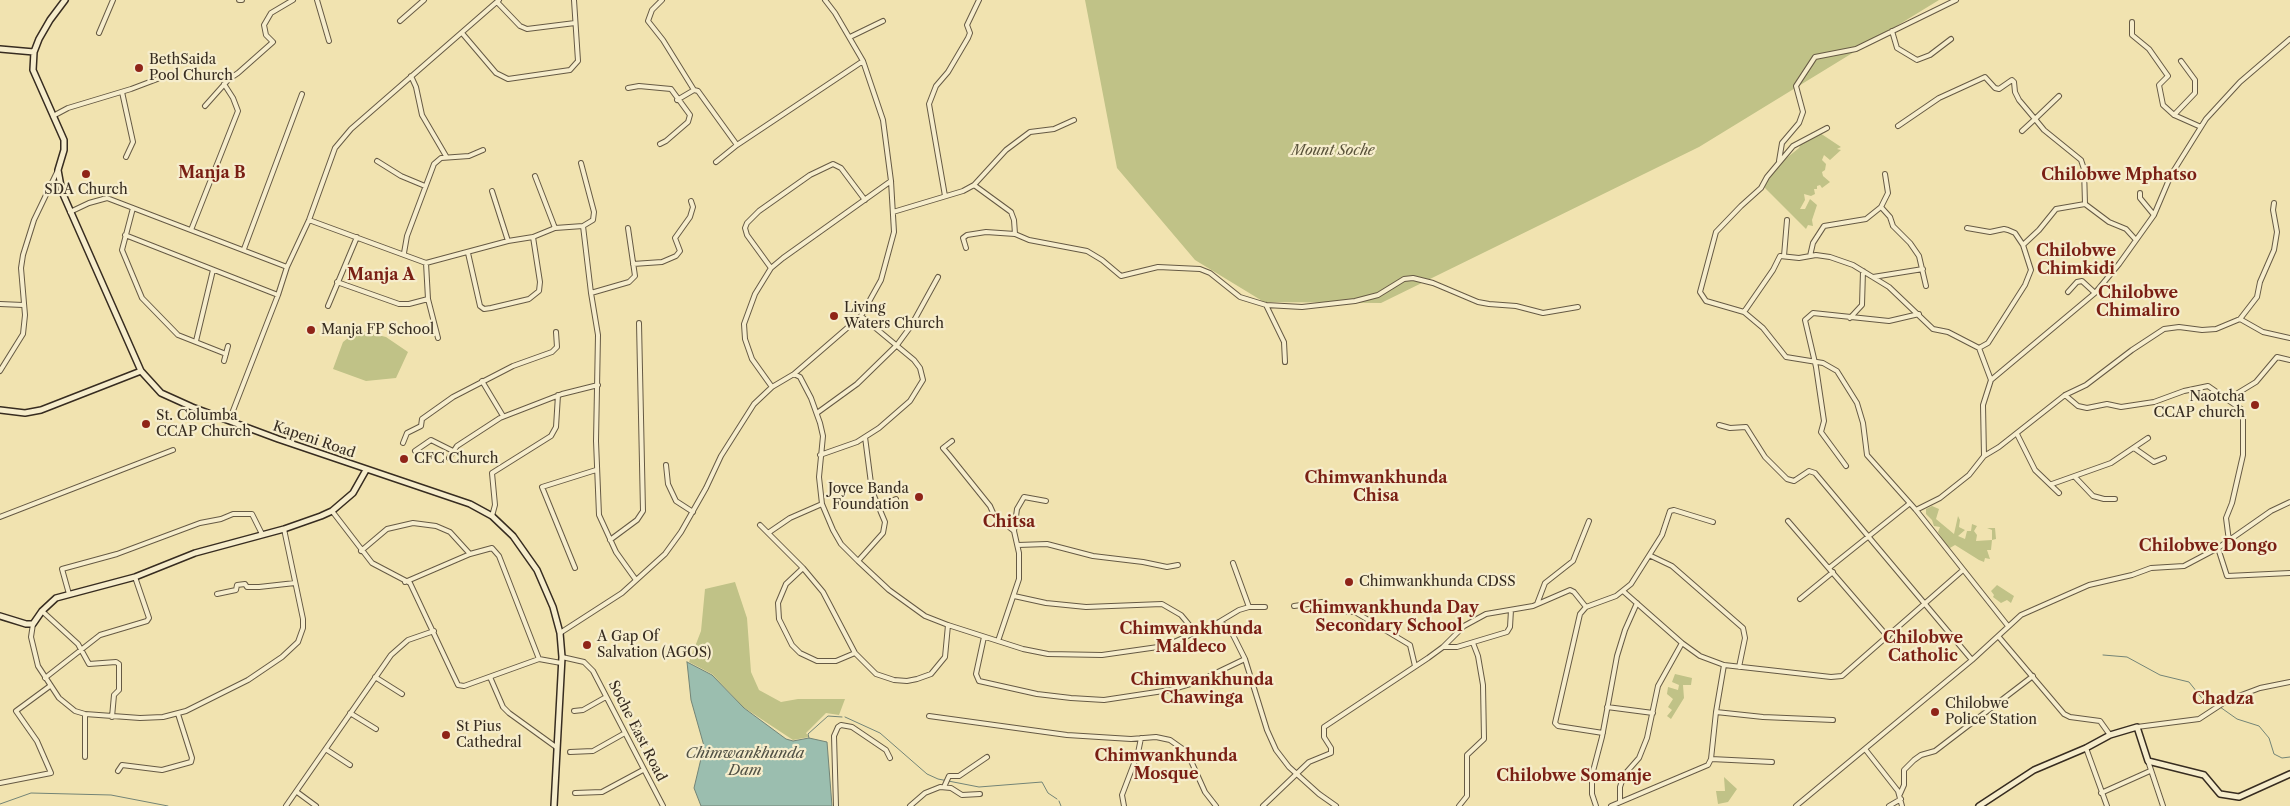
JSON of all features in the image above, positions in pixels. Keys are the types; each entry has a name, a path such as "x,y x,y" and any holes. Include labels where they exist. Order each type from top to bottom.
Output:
{"main road":[{"name":"Kapeni Road","path":"65,0 44,29 34,52 33,70 64,140 64,150 58,170 62,192 141,371 164,395 229,421 366,470 470,504 492,516 513,536 532,562 551,602 560,633 562,660 554,806"},
{"path":"0,49 34,52"},
{"path":"0,410 25,413 41,410 141,371"},
{"path":"0,616 32,624 52,600 135,577 195,554 284,529 332,511 356,489 366,470"},
{"path":"1980,806 2034,770 2086,748 2110,735 2137,727 2148,761 2204,775 2217,792 2234,797 2243,796 2290,774"}],"street":[{"path":"100,33 113,0"},
{"path":"204,106 224,84 273,42 266,35 264,26 271,13 293,0"},
{"path":"317,0 329,41"},
{"path":"400,21 424,0"},
{"path":"462,33 496,73 508,79 570,70 578,61 574,0"},
{"path":"662,0 652,10 648,21 663,40 694,90 698,91 737,145"},
{"path":"560,633 622,592 665,554 692,512 730,441 754,404 772,387 794,374 861,316 881,280 890,254 894,232 891,181 883,120 862,61 850,38 825,0"},
{"path":"945,196 929,104 936,86 948,72 968,38 970,33 967,25 979,0"},
{"path":"1778,163 1782,143 1799,123 1803,112 1796,86 1814,57 1856,49 1956,0"},
{"path":"229,421 278,295 287,266 309,220 335,148 351,129 498,1 520,26 526,29 575,23"},
{"path":"850,38 883,21"},
{"path":"2132,22 2132,36 2149,49 2168,76 2159,86 2164,105 2174,115 2201,127"},
{"path":"1892,31 1897,48 1918,60 1930,55 1951,39"},
{"path":"1984,456 1982,405 1991,380 2095,293 2154,215 2171,176 2201,127 2221,101 2240,82 2290,39"},
{"path":"716,162 737,145 862,61"},
{"path":"2174,115 2196,93 2195,80 2181,61"},
{"path":"53,116 68,108 122,92 168,75"},
{"path":"411,76 416,87 422,115 446,156"},
{"path":"1898,126 1939,98 1985,77 1995,88 1999,89 2012,80 2019,100 2035,119 2081,160 2084,169 2085,204"},
{"path":"191,230 238,111 233,98 224,84"},
{"path":"628,88 671,88 677,100 690,115 690,119 676,134 660,144"},
{"path":"677,100 694,90"},
{"path":"122,92 133,142 126,157"},
{"path":"244,249 302,94"},
{"path":"2022,131 2059,96"},
{"path":"893,212 963,191 974,185 1006,150 1030,132 1054,129 1074,120"},
{"path":"1827,128 1816,132 1793,146 1778,163 1761,188 1740,206 1716,232 1700,288 1702,296 1706,301 1744,312 1763,328 1786,357 1813,361 1831,367 1843,380 1856,403 1863,423 1865,453 1916,510 2008,626"},
{"path":"404,253 407,236 434,164 446,156 469,156 483,150"},
{"path":"377,161 401,176 425,186"},
{"path":"309,220 404,253 426,263 508,241 534,238 555,228 583,226 593,220 594,212 582,163"},
{"path":"771,268 747,235 745,228 747,223 759,211 810,175 833,164 841,168 866,200"},
{"path":"0,371 23,334 25,325 21,268 23,255 34,220 58,170"},
{"path":"1810,256 1813,243 1824,226 1866,218 1882,207 1888,193 1885,174"},
{"path":"535,176 555,228"},
{"path":"772,387 757,368 747,350 744,324 755,294 771,268 891,181"},
{"path":"974,185 1011,212 1014,220 1015,234"},
{"path":"492,192 508,241"},
{"path":"2140,192 2140,198 2154,215"},
{"path":"70,212 89,203 107,198 287,266"},
{"path":"633,264 662,262 676,256 680,251 675,238 690,217 693,207 691,201"},
{"path":"1916,510 1940,498 1962,481 1984,456 2017,434 2065,395 2086,385 2132,350 2164,329 2179,327 2202,330 2216,329 2240,319 2257,297 2260,282 2274,250 2277,232 2273,210 2274,203"},
{"path":"2023,244 2039,230 2056,209 2085,204 2109,222 2126,229 2136,240"},
{"path":"1882,207 1890,217 1893,226 1919,256 1926,286"},
{"path":"134,208 122,246 124,257 142,298 178,335 226,354"},
{"path":"1784,256 1787,220"},
{"path":"583,226 598,335 596,470 599,515 610,540 636,580"},
{"path":"591,293 629,282 635,276 628,228"},
{"path":"1967,228 1990,232 2004,229 2015,233 2023,244 2031,270 2025,285 1988,343 1979,348"},
{"path":"966,248 962,238 967,235 986,232 1015,234 1029,240 1087,251 1102,260 1121,276 1158,267 1200,269 1210,273 1240,297 1266,305 1302,308 1354,301 1378,295 1404,279 1413,278 1433,283 1478,302 1516,306 1543,313 1578,307"},
{"path":"125,235 278,295"},
{"path":"328,306 357,237"},
{"path":"468,253 480,306 484,309 492,308 529,298 539,292 540,282 534,238"},
{"path":"1744,312 1779,258 1784,256 1799,258 1810,256 1830,257 1853,265 1895,291 1935,330 1948,332 1979,348 1991,380"},
{"path":"426,263 428,299 438,338"},
{"path":"1872,277 1923,269"},
{"path":"196,341 213,270"},
{"path":"1850,318 1862,305 1863,271"},
{"path":"817,413 857,384 897,345 911,326 938,277"},
{"path":"2068,292 2077,282 2082,281 2095,293"},
{"path":"337,282 399,304 409,304 428,299"},
{"path":"0,304 24,305"},
{"path":"1266,305 1284,342 1285,362"},
{"path":"1846,466 1821,432 1824,420 1816,367 1805,323 1807,317 1813,313 1819,313 1850,318 1896,320 1919,314"},
{"path":"820,455 865,437 910,401 921,385 923,377 920,368 897,345 861,316"},
{"path":"2240,319 2263,332 2290,338"},
{"path":"610,540 637,520 642,511 639,323"},
{"path":"403,443 407,433 422,426 422,419 452,397 513,366 552,352 557,347 556,332"},
{"path":"224,361 228,346"},
{"path":"2228,399 2256,382 2277,357 2290,360"},
{"path":"794,374 800,377 817,413 823,436 819,477 822,504 841,544 858,561 917,611 948,626 1023,649 1048,654 1102,655 1165,646 1219,622 1232,612 1249,607 1265,607"},
{"path":"482,381 503,416"},
{"path":"449,458 453,451 473,435 503,416 558,395 598,385"},
{"path":"2065,395 2078,406 2086,408 2107,404 2121,407 2154,402 2184,391 2208,386 2243,412 2243,455 2240,475 2226,520 2229,541"},
{"path":"492,516 495,505 492,473 552,436 556,427 558,395"},
{"path":"1720,425 1730,428 1746,427 1765,457 1791,481 1796,480 1809,471 1813,471 1869,535 1924,605 1972,660"},
{"path":"2017,434 2035,470 2052,484 2059,493"},
{"path":"858,561 883,533 885,522 870,482 865,437"},
{"path":"2052,484 2111,463 2148,438"},
{"path":"415,451 431,440 453,451"},
{"path":"952,441 943,448 990,506 994,515 1014,531"},
{"path":"2134,448 2154,462 2164,458"},
{"path":"0,517 173,450"},
{"path":"666,465 668,484 676,500 692,512"},
{"path":"575,568 542,487 596,470"},
{"path":"2075,477 2093,496 2115,499"},
{"path":"879,506 896,498"},
{"path":"998,641 1014,596 1020,571 1018,545 1014,531 1017,509 1022,498 1046,501"},
{"path":"1796,806 1972,660 2021,615 2080,588 2132,575 2151,568 2181,567 2218,548 2271,511 2290,502"},
{"path":"768,533 790,518 822,504"},
{"path":"1829,568 1909,504"},
{"path":"1603,733 1558,726 1555,723 1579,616 1586,607 1607,600 1623,591 1634,580 1651,556 1662,535 1670,511 1674,510 1713,522"},
{"path":"332,511 372,563 406,582 410,583 414,588 456,683 464,686 539,659 496,551 490,548 470,554 406,582"},
{"path":"69,594 62,569 117,554 200,523 221,520 233,514 252,514 262,534"},
{"path":"1537,604 1545,583 1573,561 1589,521"},
{"path":"1788,521 1888,637"},
{"path":"361,551 387,529 414,523 436,526 450,532 470,554"},
{"path":"760,525 803,568 823,592 855,653 873,672 883,677 908,681 917,680 936,670 945,657 948,626"},
{"path":"32,624 31,637 34,652 45,678 70,708 85,714 112,717 163,717 178,714 224,693 292,649 300,635 303,619 284,529"},
{"path":"1018,545 1047,544 1093,556 1167,567 1178,565"},
{"path":"2218,548 2227,576 2290,573"},
{"path":"1651,556 1672,566 1743,628 1746,638 1739,667"},
{"path":"1232,563 1249,607"},
{"path":"803,568 786,584 778,603 779,619 792,645 800,653 816,661 836,661 855,653"},
{"path":"1623,591 1682,643 1700,656 1724,665 1831,677 1842,676 1963,570"},
{"path":"1800,599 1833,572"},
{"path":"45,678 100,635 147,621 149,618 135,577"},
{"path":"217,594 236,590 238,584 245,584 248,587 259,587 295,583"},
{"path":"1263,806 1314,759 1332,751 1324,737 1324,727 1443,647 1459,630 1479,617 1537,604 1572,590 1586,607"},
{"path":"1014,596 1046,603 1086,607 1162,604 1181,615 1196,632"},
{"path":"1294,606 1322,602 1336,611 1355,612 1410,645 1415,666"},
{"path":"1596,806 1592,794 1592,775 1603,733 1617,656 1625,630 1637,603"},
{"path":"1443,647 1451,648 1473,643 1507,632 1510,627 1511,610"},
{"path":"42,611 82,649 89,664 116,662 119,664 119,690 114,695 112,717"},
{"path":"1219,622 1234,635 1245,659 1272,742 1281,758 1297,774 1336,806"},
{"path":"286,806 327,750 375,677 400,646 408,640 434,632"},
{"path":"1998,636 2064,714 2070,717 2100,721 2110,735"},
{"path":"984,637 976,674 979,681 1037,694 1071,698 1104,700 1170,690 1197,682 1245,659"},
{"path":"1459,806 1466,800 1467,755 1484,739 1482,678 1473,643"},
{"path":"1620,802 1620,787 1624,775 1643,750 1658,686 1682,643"},
{"name":"Soche East Road","path":"539,659 578,660 589,666 663,806"},
{"path":"1611,806 1704,768 1711,759 1724,665"},
{"path":"1902,806 1904,770 1914,760 1921,755 1935,751 2033,676"},
{"path":"375,677 402,694"},
{"path":"490,677 501,703 508,713 529,730 556,747"},
{"path":"2137,727 2199,719 2228,700 2260,688 2290,682"},
{"path":"0,783 52,773 37,740 16,711 50,686"},
{"path":"574,711 584,710 606,697"},
{"path":"1607,707 1653,713"},
{"path":"1716,712 1763,717 1833,720"},
{"path":"350,713 376,729"},
{"path":"85,714 85,757"},
{"path":"118,771 122,765 162,770 191,762 192,758 178,714"},
{"path":"929,716 1067,735 1141,738 1156,736 1170,740 1187,752 1205,792 1216,806"},
{"path":"836,806 834,736 838,727 841,725 852,727 886,750 890,758"},
{"path":"570,752 593,751 625,734"},
{"path":"1124,806 1122,795 1138,753 1141,738"},
{"path":"2086,748 2107,806"},
{"path":"1865,749 1901,797"},
{"path":"327,750 350,766"},
{"path":"910,806 925,793 944,786 950,776 959,776 987,757"},
{"path":"1711,759 1772,762"},
{"path":"2148,761 2163,806"},
{"path":"575,793 602,792 643,770"},
{"path":"2101,793 2150,771"},
{"path":"944,786 962,795 980,794"},
{"path":"297,792 316,806"},
{"path":"1889,806 1901,797"}],"green space":[{"name":"Mount Soche","path":"1085,0 1939,0 1699,147 1381,303 1264,302 1195,260 1117,168"},
{"path":"1820,133 1841,147 1837,149 1841,150 1830,160 1824,155 1822,160 1826,164 1825,170 1822,172 1823,176 1830,182 1822,188 1820,185 1817,186 1817,189 1814,189 1815,194 1811,196 1804,194 1805,200 1800,209 1805,209 1810,199 1817,205 1812,220 1813,226 1808,225 1806,229 1761,184 1769,172 1799,148 1802,141"},
{"path":"358,330 386,337 408,352 396,378 366,381 333,369 343,342"},
{"path":"1932,506 1939,509 1936,519 1954,534 1958,516 1960,520 1959,527 1965,530 1958,536 1965,539 1967,531 1971,531 1972,524 1977,526 1974,531 1977,535 1976,541 1992,540 1991,550 1987,550 1990,559 1985,558 1984,562 1979,560 1955,545 1950,548 1940,539 1941,537 1938,532 1940,527 1934,526 1932,520 1926,514 1926,509"},
{"path":"1987,528 1995,528 1996,539 1992,540 1992,530"},
{"path":"735,582 747,618 751,672 759,690 781,702 798,699 845,699 839,715 826,713 806,733 809,737 793,740 743,707 712,674 689,662 701,631 705,589"},
{"path":"1997,585 2014,596 2011,603 2007,600 2001,603 1993,597 1994,595 1991,591"},
{"path":"1675,674 1692,678 1691,685 1683,685 1684,698 1671,719 1667,716 1672,710 1668,707 1673,699 1667,694 1668,687 1678,690 1679,685 1672,682"},
{"path":"1724,777 1737,789 1728,802 1718,804 1716,791 1725,791"}],"water":[{"name":"Chimwankhunda Dam","path":"687,662 712,675 744,708 786,739 793,741 809,738 827,742 832,806 701,806 694,788 704,746 691,700"}],"waterway":[{"path":"2103,655 2127,657 2160,675 2189,682 2205,702 2216,706"},
{"path":"2220,707 2237,719 2259,726 2269,738 2274,754 2282,758 2290,757"},
{"path":"809,738 808,734 828,716 842,717"},
{"path":"845,717 880,733 927,774 938,779 979,787 1042,782 1048,793 1057,799"},
{"path":"0,804 31,793 111,795 168,806"},
{"path":"1059,801 1061,806"}],"place":[{"name":"BethSaida Pool Church","path":"139,68"},
{"name":"SDA Church","path":"86,174"},
{"name":"Living Waters Church","path":"834,316"},
{"name":"Manja FP School","path":"311,330"},
{"name":"Naotcha CCAP church","path":"2255,405"},
{"name":"St. Columba CCAP Church","path":"146,424"},
{"name":"CFC Church","path":"404,459"},
{"name":"Joyce Banda Foundation","path":"919,497"},
{"name":"Chimwankhunda CDSS","path":"1349,582"},
{"name":"A Gap Of Salvation (AGOS)","path":"587,645"},
{"name":"Chilobwe Police Station","path":"1935,712"},
{"name":"St Pius Cathedral","path":"446,735"}],"district":[{"name":"Manja B","path":"212,173"},
{"name":"Chilobwe Mphatso","path":"2119,175"},
{"name":"Chilobwe Chimkidi","path":"2076,260"},
{"name":"Manja A","path":"381,275"},
{"name":"Chilobwe Chimaliro","path":"2138,302"},
{"name":"Chimwankhunda Chisa","path":"1376,487"},
{"name":"Chitsa","path":"1009,522"},
{"name":"Chilobwe Dongo","path":"2208,546"},
{"name":"Chimwankhunda Day Secondary School","path":"1389,617"},
{"name":"Chimwankhunda Maldeco","path":"1191,638"},
{"name":"Chilobwe Catholic","path":"1923,647"},
{"name":"Chimwankhunda Chawinga","path":"1202,689"},
{"name":"Chadza","path":"2223,699"},
{"name":"Chimwankhunda Mosque","path":"1166,765"},
{"name":"Chilobwe Somanje","path":"1574,776"}]}
